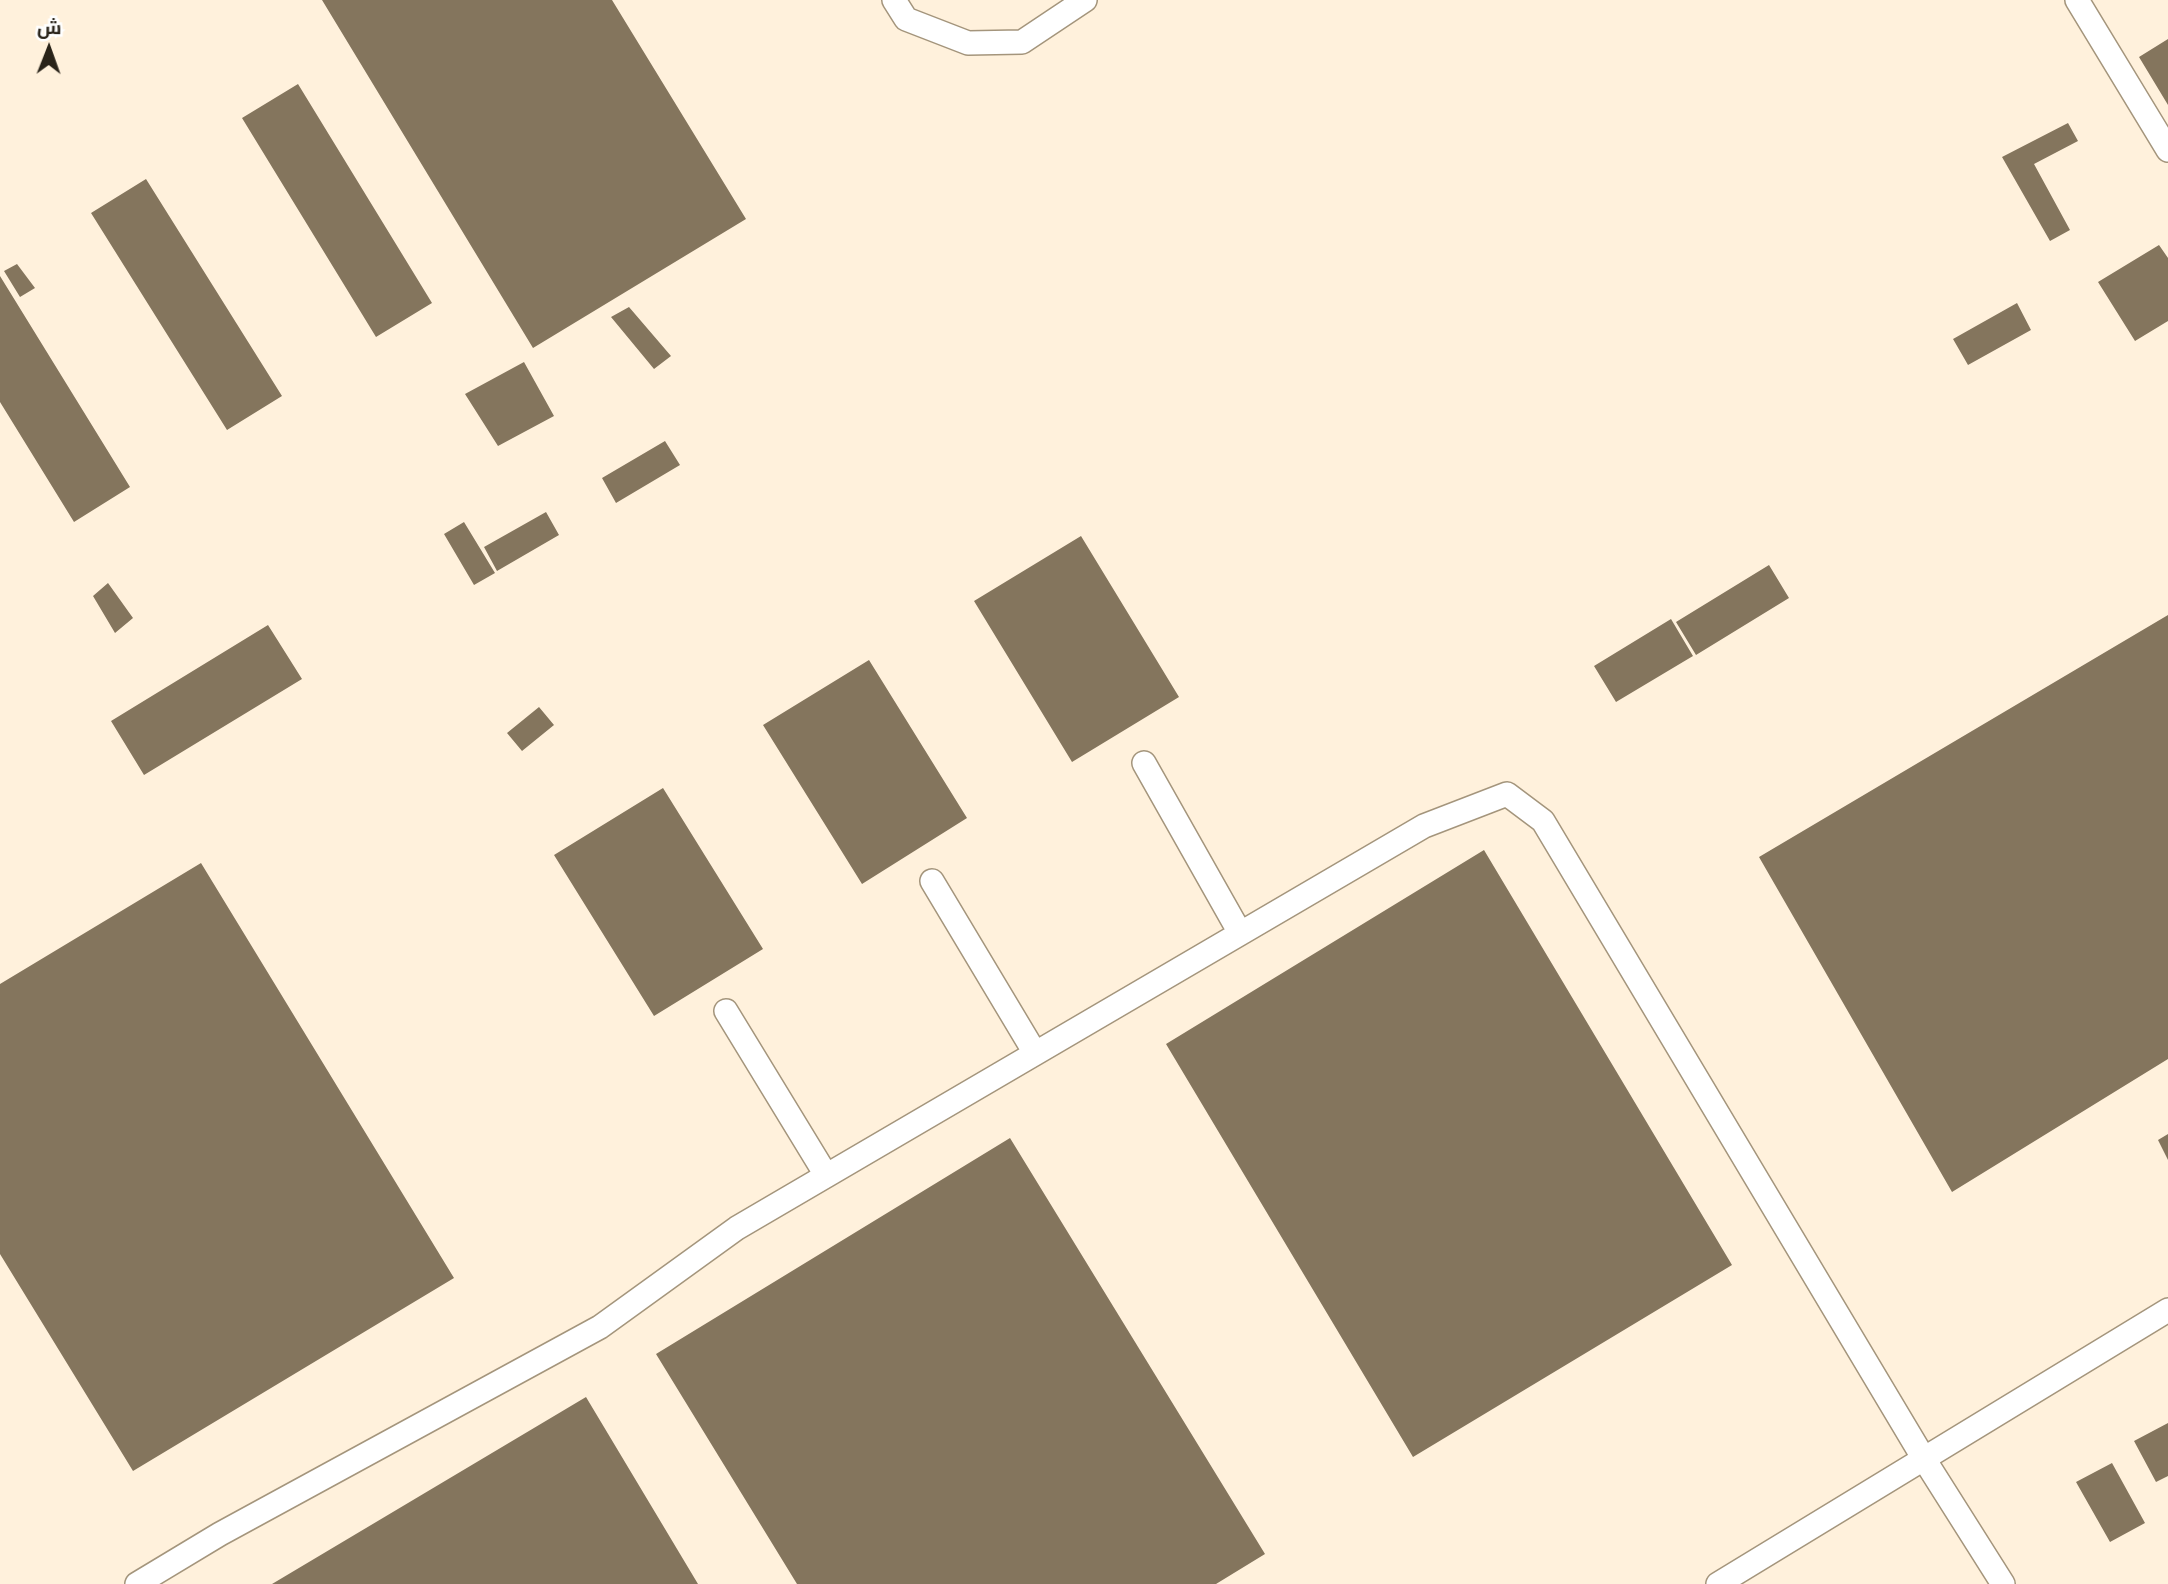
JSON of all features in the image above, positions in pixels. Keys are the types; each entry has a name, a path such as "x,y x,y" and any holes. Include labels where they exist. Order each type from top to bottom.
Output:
{"lane":[{"path":"894,0 906,19 968,43 1022,42 1085,0"},
{"path":"2077,0 2168,150"},
{"path":"1144,763 1240,933"},
{"path":"137,1584 220,1534 600,1327 737,1228 1424,826 1507,794 1543,821 1924,1459 2003,1584"},
{"path":"932,881 1035,1053"},
{"path":"726,1011 826,1175"},
{"path":"1718,1584 2168,1310"}],"building":[{"path":"322,0 612,0 746,219 533,348"},
{"path":"2168,39 2168,105 2139,57"},
{"path":"298,84 432,303 376,337 242,118"},
{"path":"2068,123 2078,141 2034,164 2070,230 2050,241 2002,157"},
{"path":"146,179 282,396 227,430 91,213"},
{"path":"2159,245 2168,258 2168,321 2135,341 2098,282"},
{"path":"17,264 35,288 20,297 4,271"},
{"path":"0,276 130,487 74,522 0,402"},
{"path":"2017,303 2031,330 1968,365 1953,339"},
{"path":"629,307 671,356 654,369 611,317"},
{"path":"524,362 554,416 498,446 465,394"},
{"path":"665,441 680,465 616,503 602,478"},
{"path":"546,512 559,535 497,571 484,547"},
{"path":"464,522 495,573 474,585 444,534"},
{"path":"1081,536 1179,697 1072,762 974,601"},
{"path":"1769,565 1789,598 1696,655 1676,622"},
{"path":"108,583 133,618 115,633 93,596"},
{"path":"2168,615 2168,1059 1952,1192 1759,857"},
{"path":"1671,619 1693,656 1616,702 1594,666"},
{"path":"268,625 302,679 144,775 111,721"},
{"path":"869,660 967,818 862,884 763,725"},
{"path":"539,707 554,725 522,751 507,733"},
{"path":"663,788 763,949 654,1016 554,855"},
{"path":"1484,850 1732,1265 1413,1457 1166,1044"},
{"path":"201,863 454,1278 133,1471 0,1254 0,984"},
{"path":"2168,1134 2168,1160 2158,1140"},
{"path":"1010,1138 1265,1554 1216,1584 797,1584 656,1354"},
{"path":"586,1397 698,1584 272,1584"},
{"path":"2168,1423 2168,1476 2156,1482 2134,1441"},
{"path":"2112,1463 2145,1523 2110,1542 2076,1482"}]}
